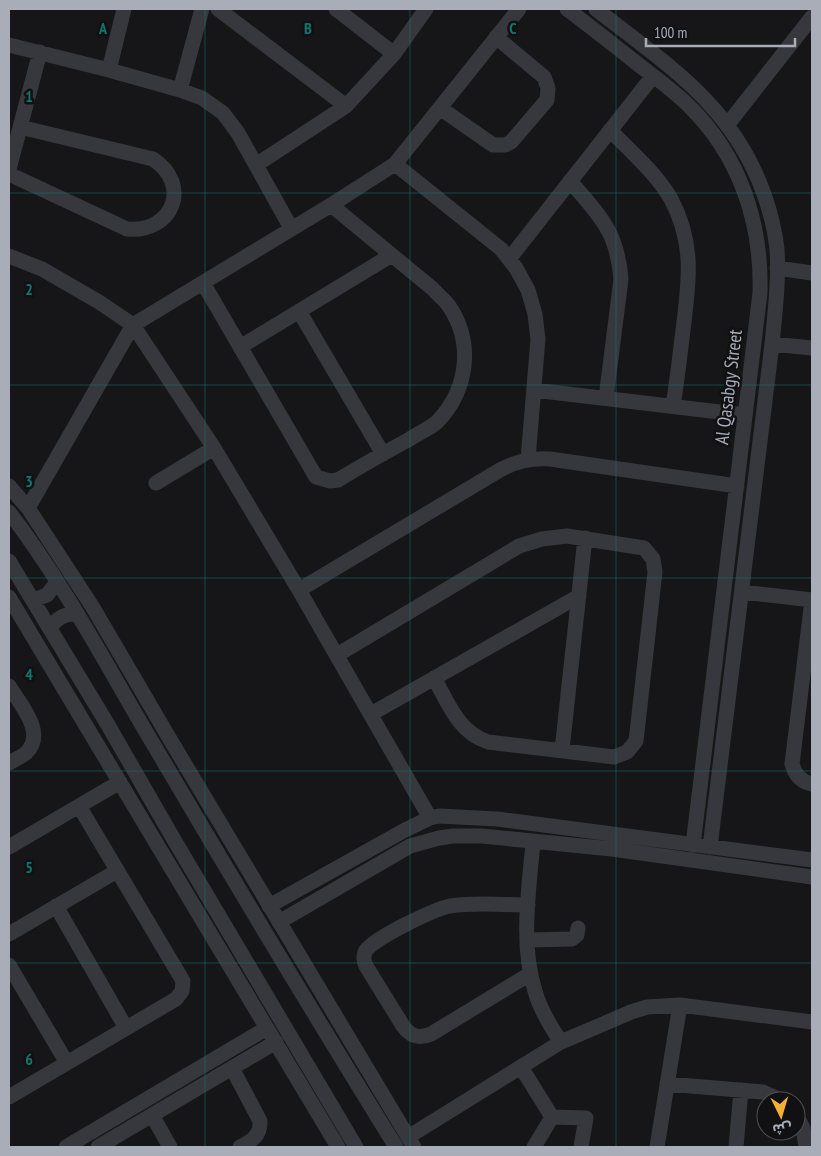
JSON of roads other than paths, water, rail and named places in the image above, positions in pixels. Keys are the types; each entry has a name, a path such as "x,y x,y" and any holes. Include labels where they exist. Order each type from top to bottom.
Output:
{"street":[{"path":"109,70 124,9"},
{"path":"180,90 202,9"},
{"path":"218,9 346,106"},
{"path":"336,9 394,54"},
{"path":"256,165 346,106 394,54 426,9"},
{"path":"396,1147 310,1008 57,582 30,539 9,511 24,503 133,326 291,228 331,206 395,164 519,9"},
{"name":"Al Qasabgy Street","path":"567,9 690,106 719,141 734,168 749,203 759,248 760,293 693,845"},
{"name":"Al Qasabgy Street","path":"596,9 684,78 703,95 728,124 747,154 763,192 772,222 776,247 777,291 772,344 710,847"},
{"path":"728,124 812,17"},
{"path":"440,108 493,145 499,146 511,142 547,100 548,88 544,77 496,37"},
{"path":"9,45 109,70 202,98 223,113 238,133 291,228"},
{"path":"9,169 40,52"},
{"path":"509,259 653,76"},
{"path":"9,174 127,229 140,230 152,227 163,219 170,209 174,196 173,184 168,172 153,159 20,127"},
{"path":"610,130 656,177 670,198 681,221 688,246 689,285 674,406"},
{"path":"395,164 501,249 516,268 528,290 535,314 538,339 528,459"},
{"path":"570,182 604,220 617,251 622,279 606,398"},
{"path":"203,283 316,477 330,481 338,480 436,423 452,404 460,388 465,366 464,345 459,324 448,305 433,290 331,206"},
{"path":"9,256 42,269 100,302 133,326 214,448 337,655 430,818"},
{"path":"240,347 390,256"},
{"path":"777,268 812,272"},
{"path":"299,311 383,454"},
{"path":"772,344 812,348"},
{"path":"534,390 745,415"},
{"path":"156,483 214,448"},
{"path":"299,590 506,467 528,459 550,459 737,486"},
{"path":"9,486 24,503 92,606 411,1142 561,1042 647,1007 680,1005 812,1022"},
{"path":"337,655 519,546 542,539 567,536 644,548 653,558 656,572 636,741 627,752 614,757 488,742 468,733 461,725 434,678"},
{"path":"562,750 585,538"},
{"path":"730,548 747,550"},
{"path":"9,561 108,725 356,1147"},
{"path":"32,600 47,595 57,582"},
{"path":"742,592 812,600 808,677 792,764 797,776 801,780 812,784"},
{"path":"371,714 578,596"},
{"path":"9,597 338,1147"},
{"path":"50,628 60,617 76,614"},
{"path":"9,686 30,720 34,737 26,752 9,763"},
{"path":"92,735 108,725"},
{"path":"157,751 171,741"},
{"path":"9,847 120,782"},
{"path":"9,1097 176,999 182,991 183,981 79,806"},
{"path":"698,813 715,814"},
{"path":"269,906 405,830 430,818 439,816 497,819 812,860"},
{"path":"606,833 612,849"},
{"path":"279,922 410,846 438,838 468,835 612,849 812,877"},
{"path":"159,847 173,838"},
{"path":"533,842 528,906 530,974 542,1010 561,1042"},
{"path":"9,934 117,871"},
{"path":"296,891 305,907"},
{"path":"56,906 126,1028"},
{"path":"528,906 449,906 429,912 368,947 364,957 366,966 403,1026 415,1037 431,1034 530,974"},
{"path":"528,940 572,939 577,935 578,928"},
{"path":"9,965 67,1063"},
{"path":"310,1008 324,998"},
{"path":"657,1147 680,1005"},
{"path":"66,1147 267,1028"},
{"path":"244,1042 252,1056"},
{"path":"98,1147 276,1042"},
{"path":"295,1075 309,1066"},
{"path":"521,1067 552,1117"},
{"path":"232,1068 260,1120 260,1127 254,1139 240,1147"},
{"path":"667,1084 756,1091"},
{"path":"736,1147 741,1090"},
{"path":"152,1115 170,1147"},
{"path":"534,1147 552,1117"},
{"path":"552,1117 586,1118 581,1147"}]}
